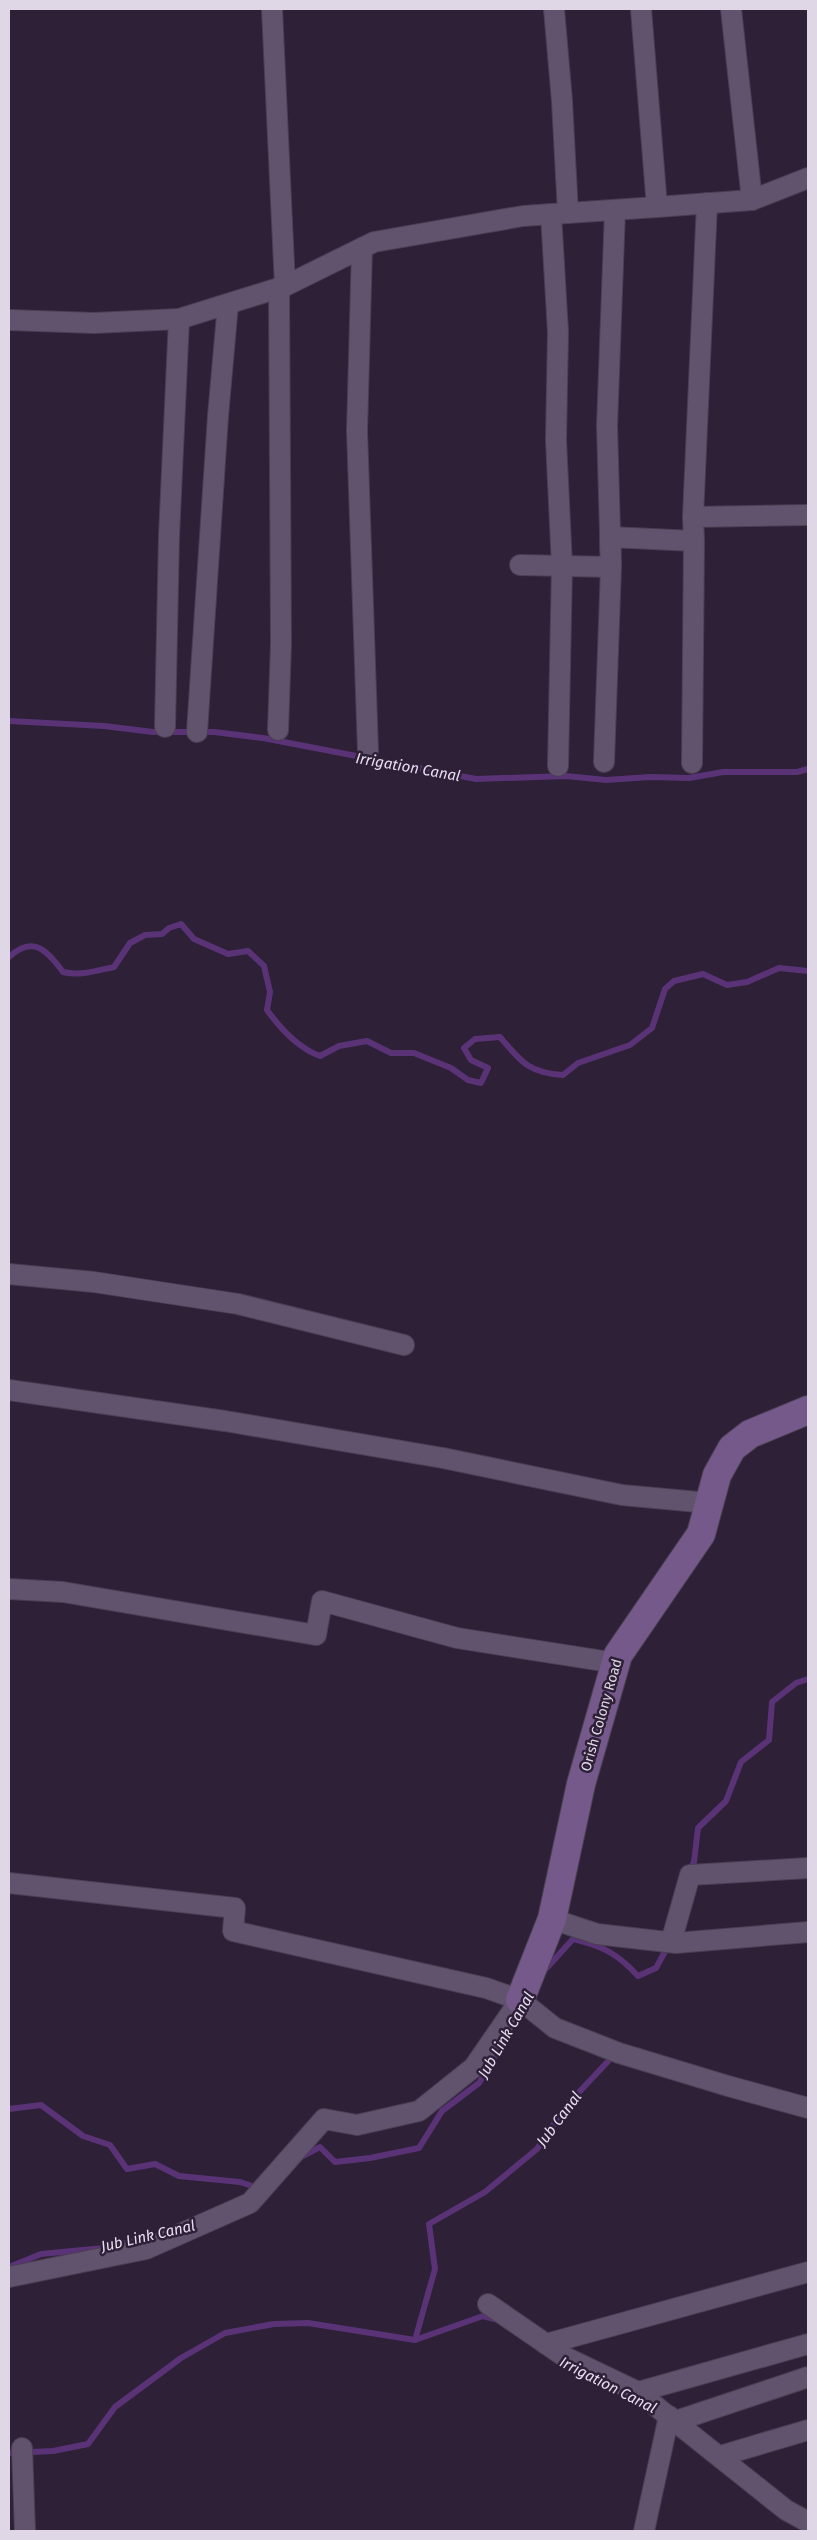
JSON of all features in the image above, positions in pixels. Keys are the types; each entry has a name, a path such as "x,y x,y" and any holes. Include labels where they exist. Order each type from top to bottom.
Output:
{"street":[{"path":"272,9 282,287 281,644 278,730"},
{"path":"554,9 562,102 556,440 562,566 558,766"},
{"path":"641,9 657,207"},
{"path":"731,9 752,200"},
{"path":"9,320 94,323 179,319 282,287 374,242 523,216 752,200 808,178"},
{"path":"692,763 693,517 707,203"},
{"path":"604,762 611,566 607,426 615,210"},
{"path":"362,248 357,431 368,751"},
{"path":"197,732 228,304"},
{"path":"165,727 169,536 179,319"},
{"path":"693,517 808,515"},
{"path":"611,566 610,536 694,541"},
{"path":"520,565 611,566"},
{"path":"9,1274 94,1282 238,1304 404,1345"},
{"path":"9,1390 226,1421 443,1458 622,1495 709,1503"},
{"name":"Orish Colony Road","path":"520,2000 552,1919 581,1784 618,1655 701,1534 717,1475 732,1448 750,1434 808,1410"},
{"path":"9,1590 63,1592 316,1635 322,1602 457,1638 616,1663"},
{"path":"670,1942 690,1876 808,1868"},
{"path":"9,1883 235,1908 234,1931 486,1988 520,2000 555,2028 619,2052 728,2086 808,2108"},
{"path":"552,1919 596,1934 670,1942 808,1932"},
{"path":"9,2277 146,2249 250,2203 324,2119 357,2125 419,2111 474,2067 520,2000"},
{"path":"546,2344 808,2272"},
{"path":"488,2304 565,2357 638,2392 786,2510 808,2522"},
{"path":"638,2392 808,2344"},
{"path":"673,2419 808,2377"},
{"path":"644,2531 673,2419"},
{"path":"720,2456 808,2430"},
{"path":"22,2448 25,2531"}],"waterway":[{"name":"Irrigation Canal","path":"9,721 104,726 153,732 214,732 263,738 476,779 566,776 606,780 650,777 689,778 723,772 797,772 808,769"},
{"name":"Irrigation Canal","path":"9,957 18,950 32,946 39,948 51,957 63,972 82,973 94,971 114,967 130,943 145,935 162,934 169,928 181,924 194,939 228,954 248,951 264,966 270,992 267,1010 290,1037 304,1048 320,1056 339,1046 367,1041 391,1053 414,1053 451,1068 468,1080 481,1083 488,1068 471,1060 464,1048 475,1039 500,1037 527,1065 542,1072 563,1075 578,1063 630,1045 652,1028 665,989 674,981 703,974 727,985 747,982 779,968 808,971"},
{"name":"Jub Link Canal","path":"688,1872 694,1862 698,1828 726,1801 741,1762 769,1740 772,1702 796,1683 808,1679"},
{"name":"Jub Link Canal","path":"544,1971 573,1939 608,1951 638,1976 656,1968 668,1946"},
{"name":"Jub Link Canal","path":"299,2158 320,2147 335,2162 370,2158 419,2148 442,2111 479,2083 503,2042"},
{"name":"Jub Canal","path":"415,2340 435,2269 429,2224 485,2192 537,2149 567,2105 613,2056"},
{"name":"Jub Link Canal","path":"9,2109 41,2105 83,2136 110,2145 127,2169 155,2164 179,2176 240,2182 258,2188"},
{"name":"Jub Link Canal","path":"126,2243 153,2236"},
{"name":"Jub Link Canal","path":"9,2267 41,2254 104,2248"},
{"name":"Irrigation Canal","path":"9,2453 53,2451 88,2444 115,2407 181,2358 225,2333 274,2324 308,2323 415,2340 483,2316 498,2320"}]}
